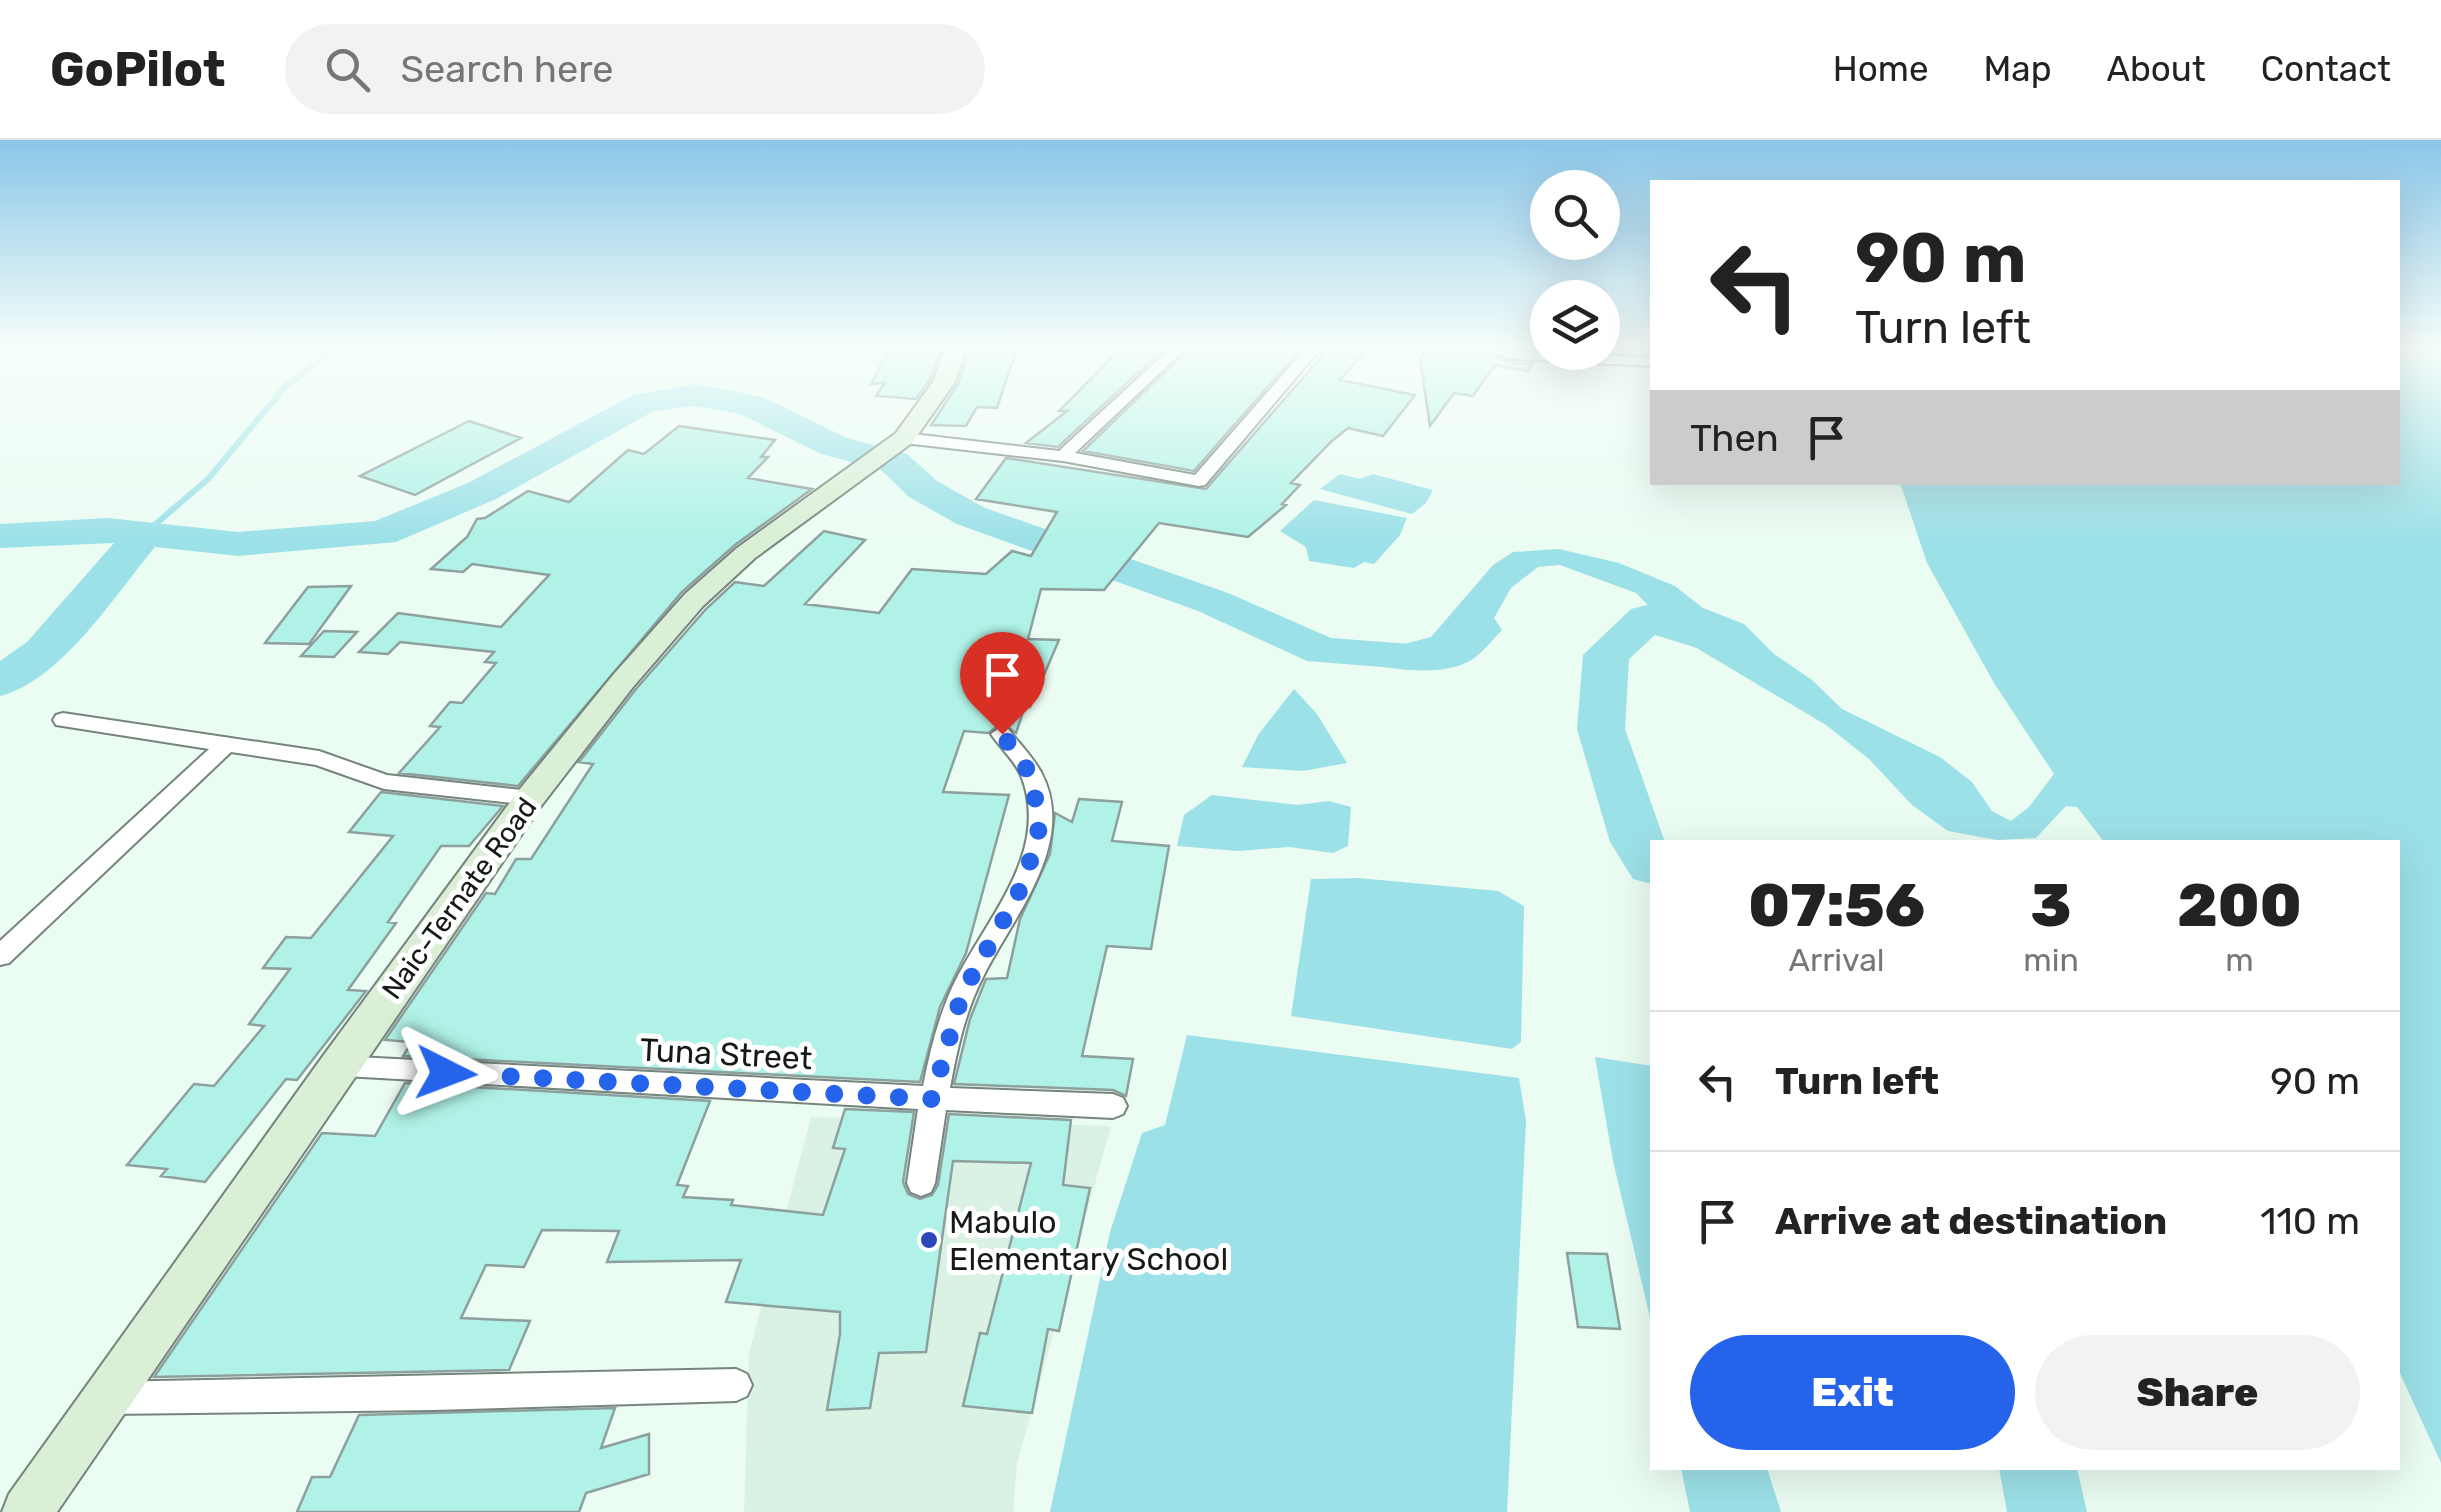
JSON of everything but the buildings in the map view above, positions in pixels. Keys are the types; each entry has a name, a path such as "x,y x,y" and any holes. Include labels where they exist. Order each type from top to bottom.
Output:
{"main road":[{"name":"Naic-Ternate Road","path":"27,1512 336,1066 530,798 622,681 694,600 746,552 904,438 923,411"}],"street":[{"path":"1063,456 1111,411"},
{"path":"904,438 1063,456 1199,481 1260,411"},
{"path":"63,720 319,758 384,782 530,798"},
{"path":"921,1183 932,1099 962,994 1018,894 1039,837 1033,778 1002,734"},
{"path":"0,956 227,744"},
{"name":"Tuna Street","path":"336,1066 1113,1106"},
{"path":"104,1398 434,1394 736,1384"}],"shaded area":[{"name":"Mabulo Elementary School","path":"811,1117 1111,1126 1017,1464 1013,1512 744,1512 749,1354"}],"water":[{"path":"2400,411 2441,411 2441,1463 2400,1373 2400,840 2102,840 2077,807 2066,806 2036,838 1997,840 1948,831 1912,805 1869,759 1826,725 1683,640 1636,593 1560,565 1538,567 1511,588 1494,618 1502,630 1468,662 1452,668 1415,670 1375,665 1323,651 1392,647 1431,637 1493,565 1513,552 1559,549 1619,563 1675,586 1703,608 1744,624 1774,654 1812,680 1842,709 1940,757 1972,782 1992,811 2011,821 2029,807 2054,774 1994,683 1927,563 1901,485 2400,485"},
{"path":"1340,474 1360,479 1373,474 1433,490 1426,503 1412,514 1320,489"},
{"path":"1314,500 1407,518 1400,535 1374,564 1364,562 1354,568 1309,561 1306,547 1280,531"},
{"path":"1294,689 1317,714 1347,763 1303,771 1242,767 1258,735"},
{"path":"1212,795 1297,805 1329,801 1351,807 1348,846 1333,853 1289,847 1238,851 1177,846 1184,815"},
{"path":"1359,878 1498,891 1524,906 1521,1042 1512,1049 1291,1016 1311,879"},
{"path":"1187,1035 1519,1078 1526,1121 1507,1512 1050,1512 1110,1232 1142,1133 1165,1125"},
{"path":"1595,1057 1650,1066 1650,1318 1613,1161"},
{"path":"1681,1470 1768,1470 1781,1512 1690,1512"}],"waterway":[{"path":"144,534 208,479 265,411"},
{"path":"0,536 108,530 238,544 382,533 482,491 627,411"},
{"path":"762,411 834,446 894,462 923,489 971,516 1213,602 1323,651 1394,654"},
{"path":"0,682 43,652 144,534"},
{"path":"1650,862 1637,842 1601,729 1606,655 1647,618 1736,646"},
{"path":"2038,1470 2047,1512"}],"place":[{"name":"Mabulo Elementary School","path":"929,1240"}],"route":[{"path":"446,1073 932,1099 962,994 1018,894 1039,837 1033,778 1002,734"}]}
